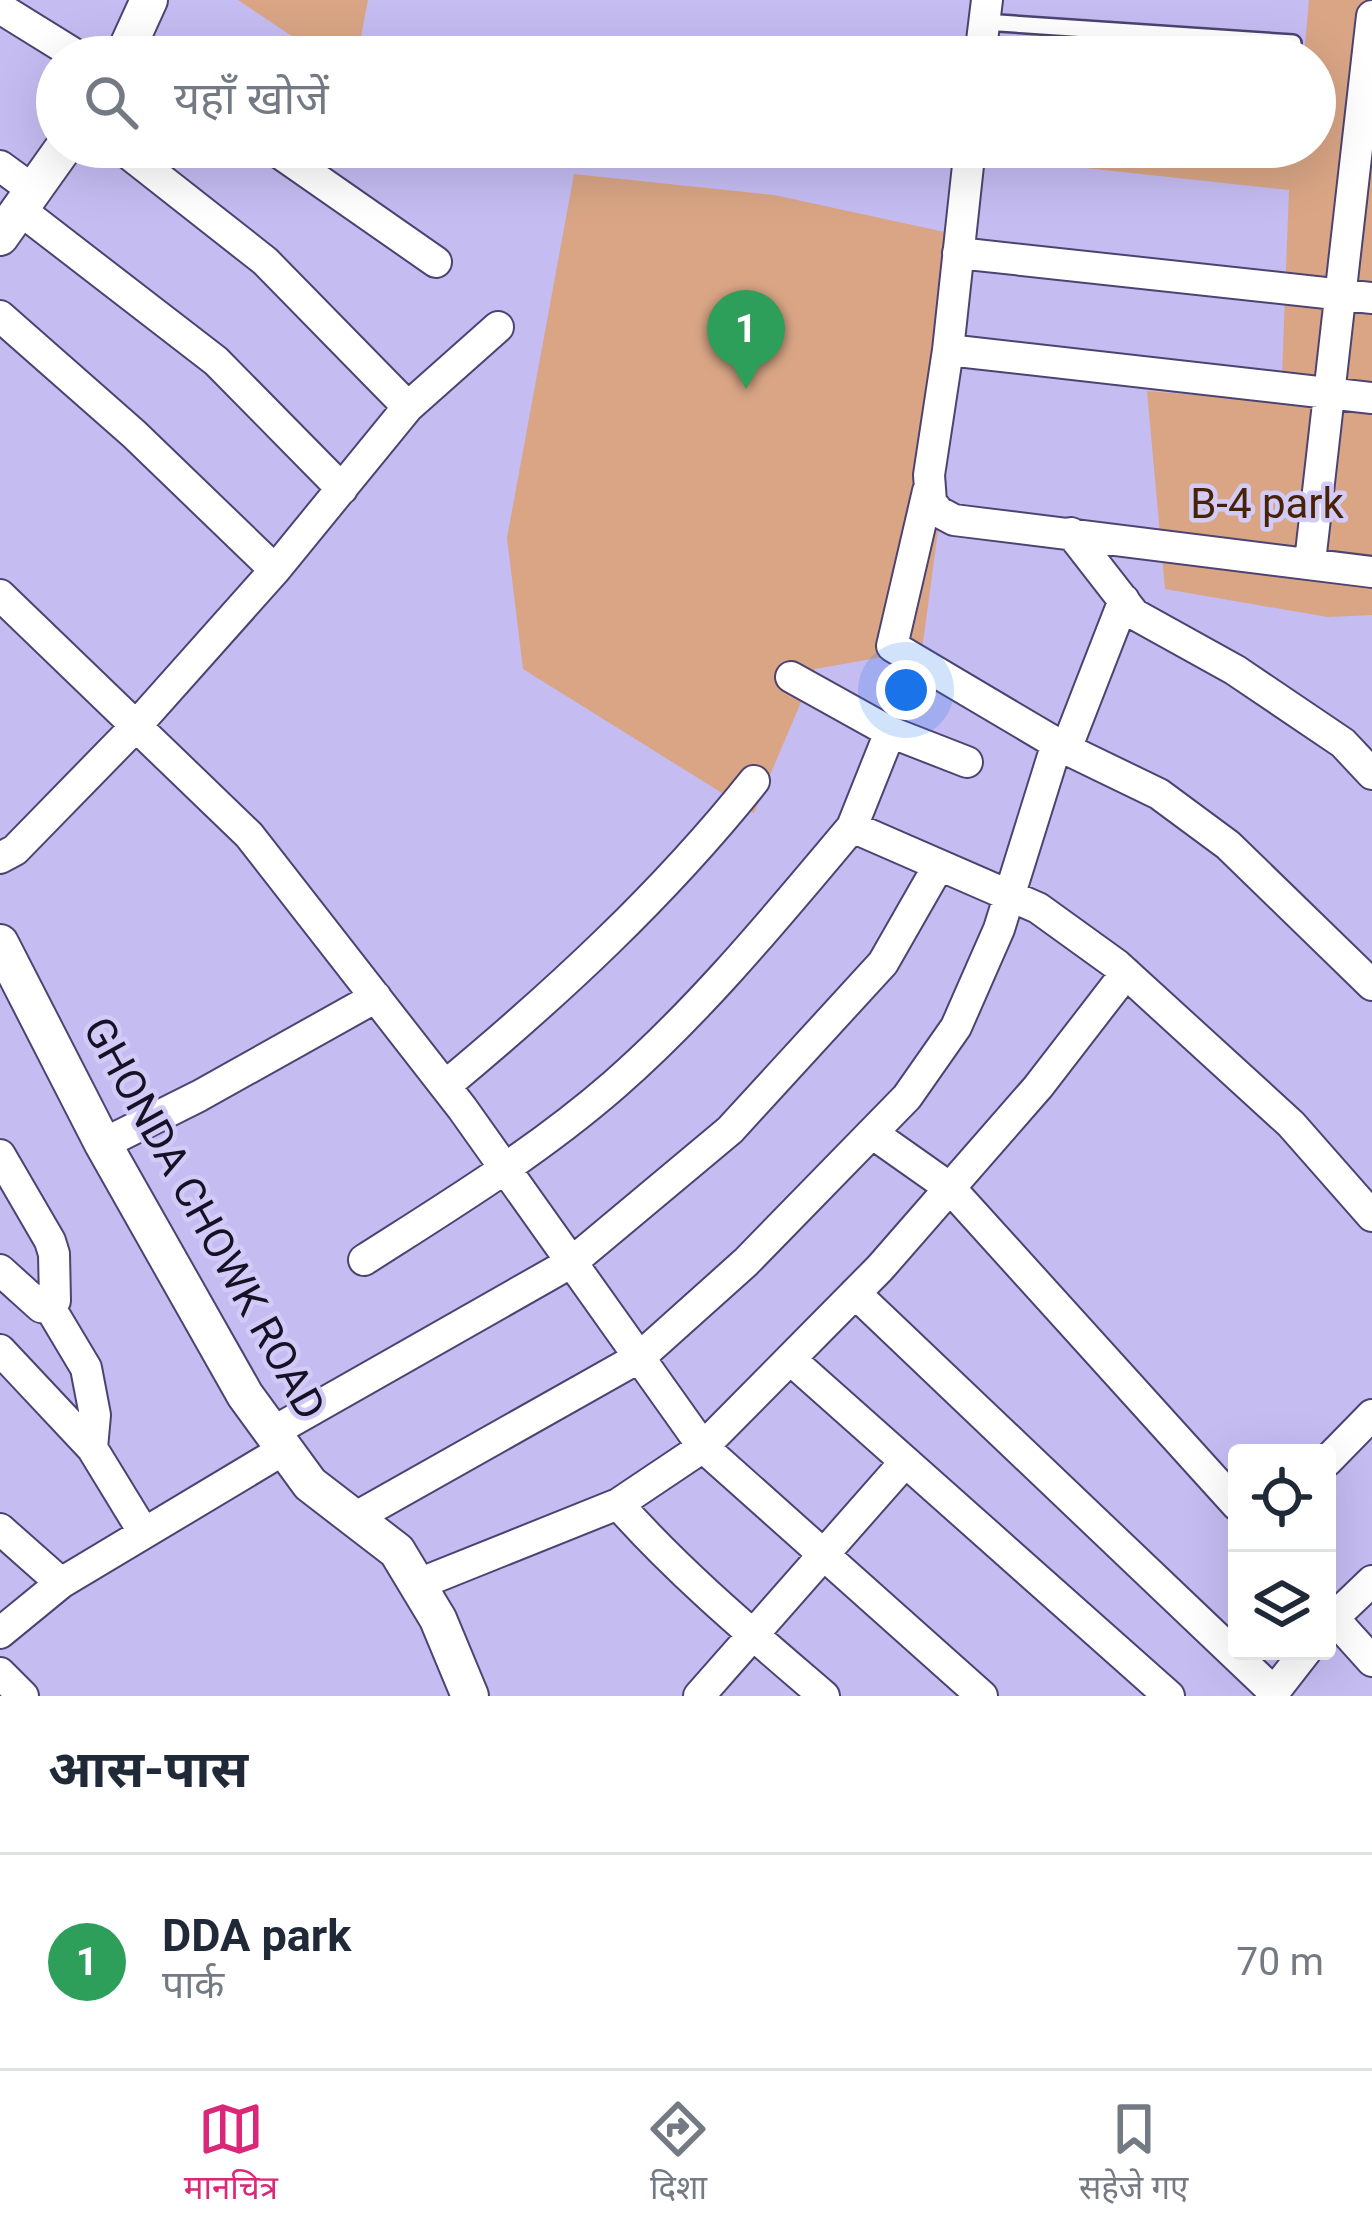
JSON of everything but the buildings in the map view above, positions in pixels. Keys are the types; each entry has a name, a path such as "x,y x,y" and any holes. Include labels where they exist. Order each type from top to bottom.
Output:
{"street":[{"path":"134,36 149,0"},
{"path":"0,8 46,36"},
{"path":"1310,562 1372,16"},
{"path":"0,166 18,212 216,361 342,489"},
{"path":"18,212 49,168"},
{"path":"147,168 265,261 408,407"},
{"path":"301,168 436,262"},
{"path":"968,168 928,491 892,646 1061,746 1159,794 1228,845 1372,986"},
{"path":"958,253 1372,298"},
{"path":"0,316 134,434 274,570"},
{"path":"0,858 15,850 136,726 274,570 408,407 498,327"},
{"path":"948,350 1372,398"},
{"path":"928,491 939,512 954,520 1372,572"},
{"path":"1071,533 1134,614 1235,670 1342,743 1372,774"},
{"path":"0,595 249,835 445,1086 703,1447 982,1696"},
{"path":"356,1517 640,1357 746,1262 908,1097 956,1027 999,929 1061,746 1124,599"},
{"path":"791,677 890,732 967,763"},
{"path":"364,1260 505,1169 631,1068 745,954 852,827 890,732"},
{"path":"445,1086 543,1005 643,909 754,781"},
{"path":"852,827 1038,908 1126,973 1291,1124 1372,1216"},
{"path":"0,1633 61,1583 277,1442 572,1262 746,1113 883,963 939,866"},
{"name":"GHONDA CHOWK ROAD","path":"0,943 103,1144 244,1395 310,1484 397,1551 438,1619 464,1693"},
{"path":"416,1585 618,1504 703,1447 855,1293 950,1188 1038,1087 1126,973"},
{"path":"103,1144 376,997"},
{"path":"872,1133 950,1188 1228,1495"},
{"path":"0,1155 50,1241 57,1289 49,1306"},
{"path":"0,1270 34,1302 49,1306 86,1368 95,1415 92,1448"},
{"path":"855,1293 1273,1694 1299,1660"},
{"path":"0,1350 92,1448 144,1533"},
{"path":"790,1359 1169,1696"},
{"path":"1336,1452 1372,1415"},
{"path":"699,1696 905,1462"},
{"path":"618,1504 662,1553 824,1696"},
{"path":"0,1529 61,1583"},
{"path":"1336,1611 1372,1581"},
{"path":"1336,1624 1372,1661"},
{"path":"0,1673 23,1696"}],"lane":[{"path":"985,11 1226,36"}],"green space":[{"path":"238,0 368,0 361,36 292,36"},
{"name":"B-4 park","path":"1309,0 1372,0 1372,615 1328,617 1165,589 1147,391 1281,402 1289,190 1085,168 1336,168 1336,36 1306,36"},
{"path":"574,174 774,195 977,239 922,650 815,669 754,813 523,669 507,538"}],"place":[{"name":"DDA park","path":"746,389"}]}
